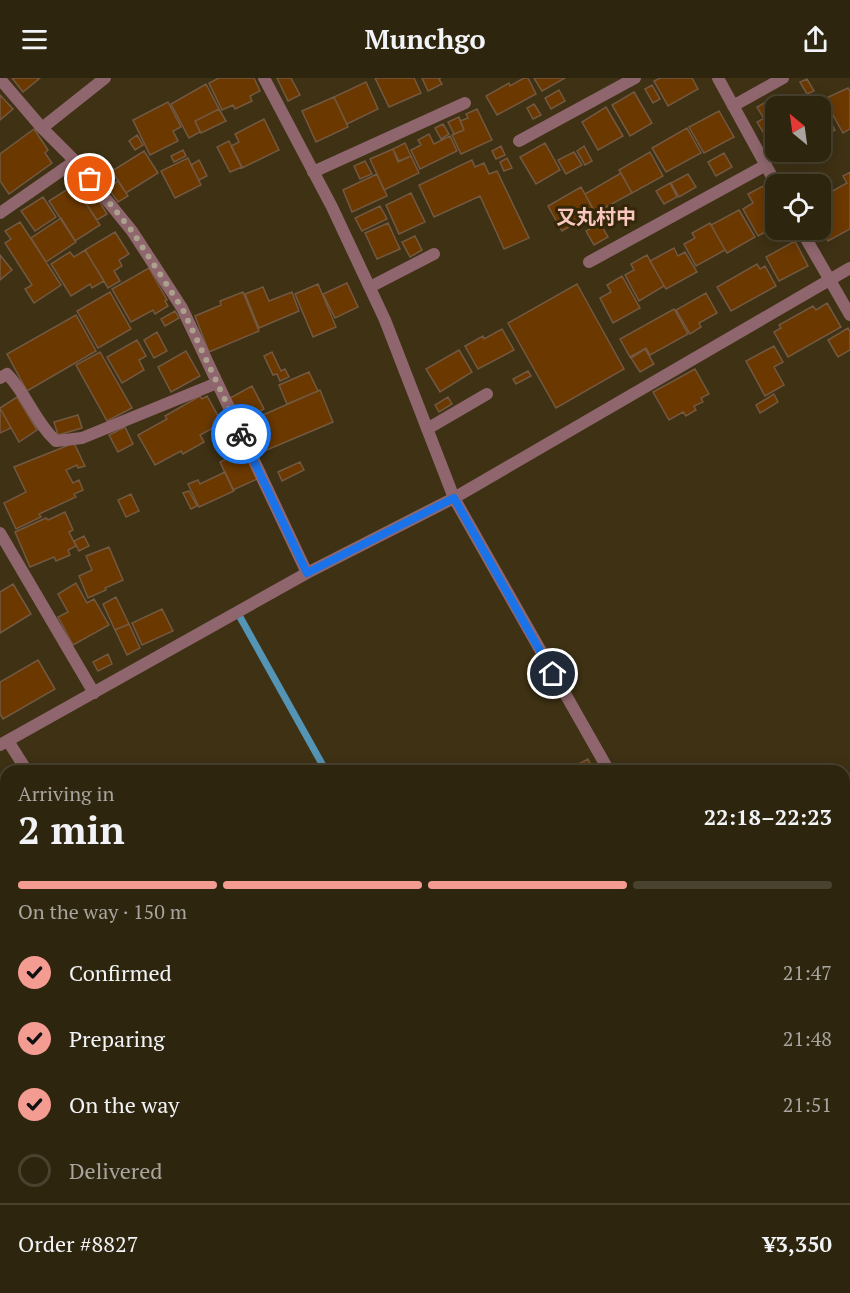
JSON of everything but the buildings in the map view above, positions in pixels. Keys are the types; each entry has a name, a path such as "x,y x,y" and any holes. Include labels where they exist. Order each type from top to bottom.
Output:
{"street":[{"path":"42,128 105,78"},
{"path":"264,78 385,320 454,498 606,765"},
{"path":"519,141 635,78"},
{"path":"718,78 771,174"},
{"path":"733,106 783,78"},
{"path":"0,79 42,128 75,161 132,231 182,308 307,573"},
{"path":"313,172 465,103"},
{"path":"0,213 75,161"},
{"path":"590,262 766,165"},
{"path":"807,240 850,315"},
{"path":"370,287 434,254"},
{"path":"22,765 4,743 307,573 454,498 850,268"},
{"path":"0,378 7,374 20,386 45,431 56,441 82,438 217,383"},
{"path":"427,429 487,394"},
{"path":"0,533 94,693"}],"waterway":[{"path":"240,617 323,765"}],"way so far":[{"path":"90,179 132,231 182,308 241,434"}],"district":[{"name":"又丸村中","path":"596,217"}],"route":[{"path":"241,434 307,573 454,498 553,674"}]}
